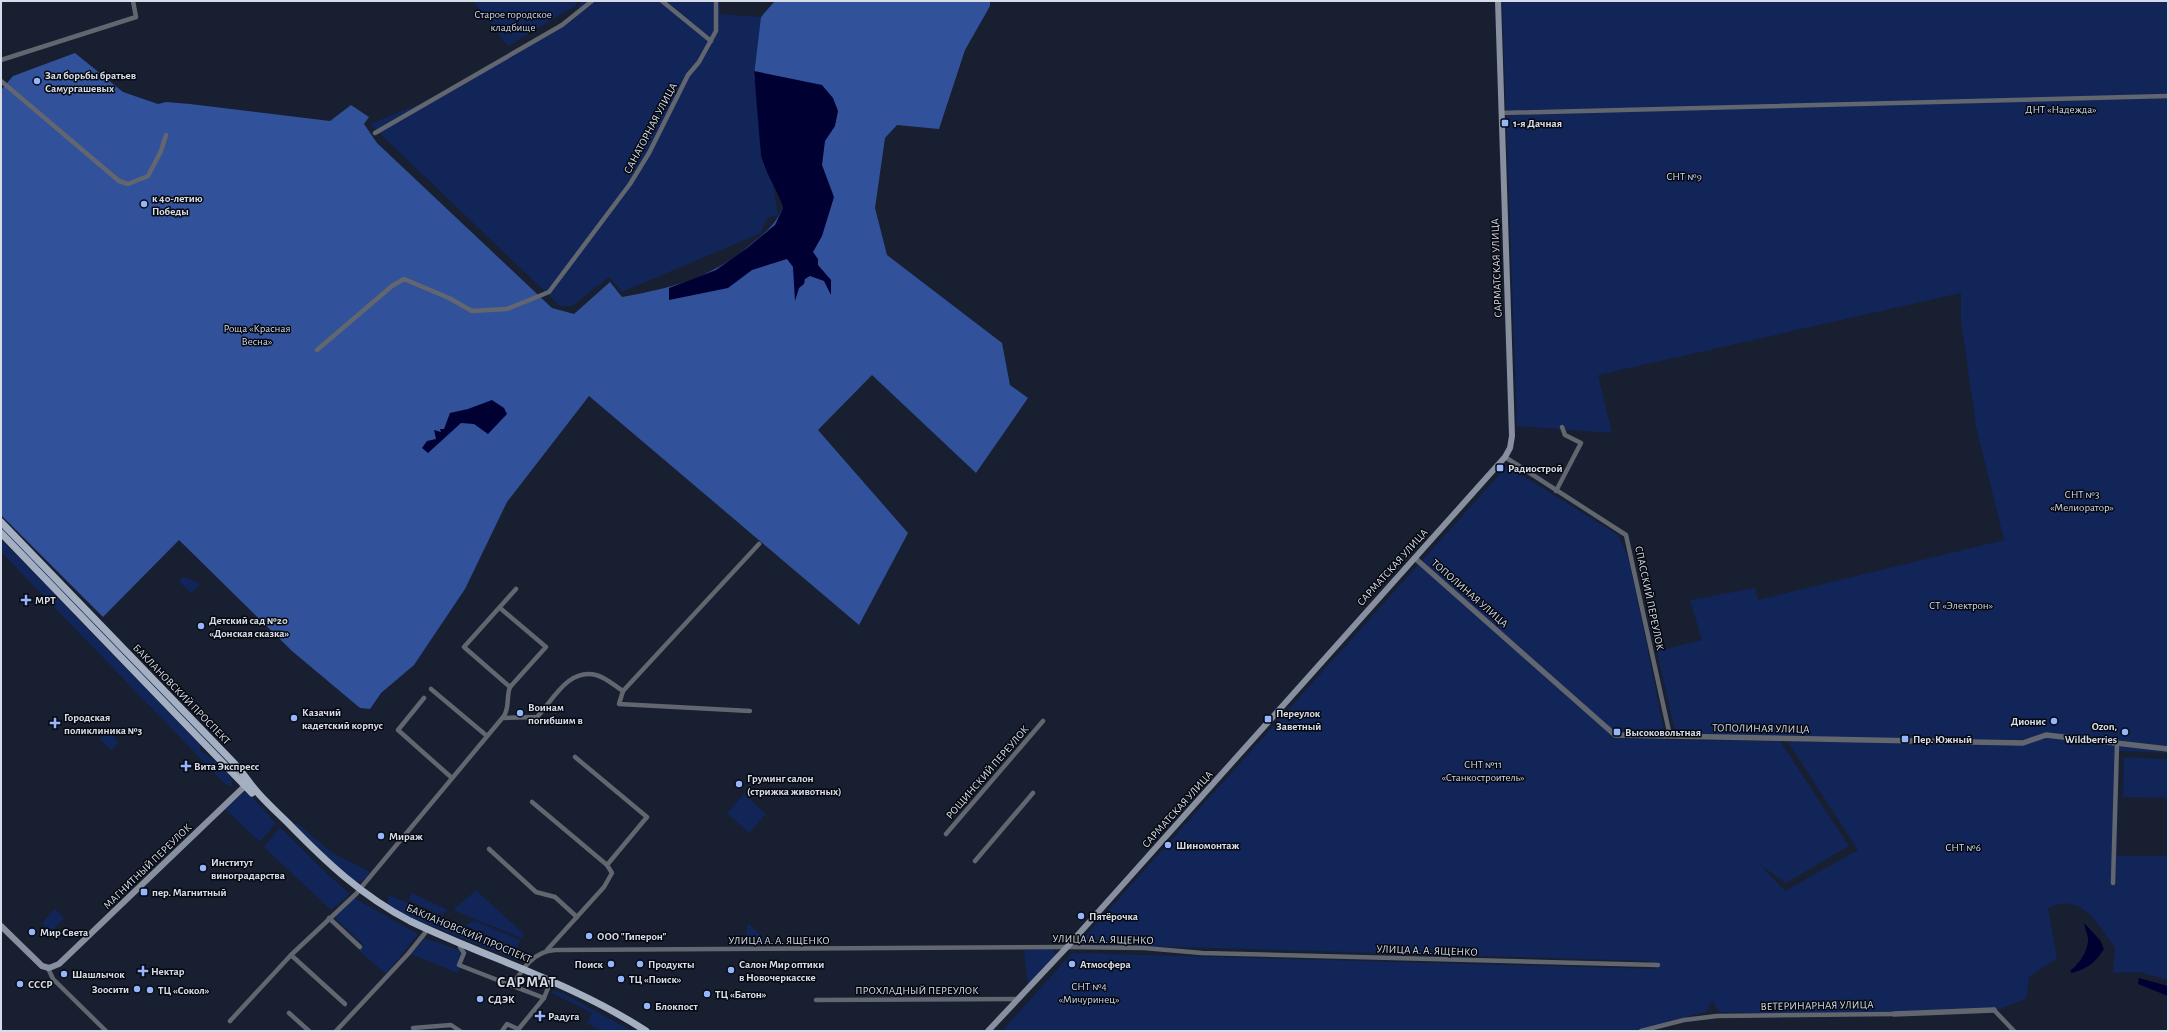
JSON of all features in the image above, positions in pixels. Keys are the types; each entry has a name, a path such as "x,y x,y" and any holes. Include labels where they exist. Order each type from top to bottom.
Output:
{"main road":[{"name":"САРМАТСКАЯ УЛИЦА","path":"988,1031 1067,947 1504,457 1510,448 1512,436 1498,1"},
{"name":"БАКЛАНОВСКИЙ ПРОСПЕКТ","path":"1,522 232,761 247,784"},
{"name":"БАКЛАНОВСКИЙ ПРОСПЕКТ","path":"1,532 247,784 322,864 387,914 425,933 523,970 582,999 639,1031"},
{"name":"МАГНИТНЫЙ ПЕРЕУЛОК","path":"48,968 59,964 247,784"},
{"name":"БАКЛАНОВСКИЙ ПРОСПЕКТ","path":"358,891 389,910 427,929 578,992 646,1031"},
{"path":"1,926 42,966 48,968"}],"street":[{"path":"1,60 136,17 133,1"},
{"path":"375,133 562,25 585,3 592,1"},
{"path":"662,1 711,41"},
{"name":"САНАТОРНАЯ УЛИЦА","path":"317,350 392,286 404,279 450,298 472,311 507,309 549,292 630,184 649,153 688,75 699,62 716,30 716,1"},
{"path":"1,81 119,181 128,184 148,176 161,151 166,135"},
{"path":"1,89 6,85"},
{"path":"1501,113 2168,96"},
{"path":"1556,490 1581,443 1565,436 1562,427"},
{"name":"СПАССКИЙ ПЕРЕУЛОК","path":"1504,457 1626,535 1670,736"},
{"path":"750,711 619,704 623,691 759,544"},
{"name":"ТОПОЛИНАЯ УЛИЦА","path":"1416,560 1616,735 2023,743 2046,734 2117,744 2168,749"},
{"path":"510,687 464,647 516,589"},
{"path":"230,1021 291,955 358,891 503,718 508,709 507,694 510,687 546,647 500,608"},
{"path":"503,718 537,717 551,702 561,687 580,674 597,675 623,691"},
{"path":"431,689 487,736"},
{"path":"424,698 398,730 452,778"},
{"name":"РОЩИНСКИЙ ПЕРЕУЛОК","path":"946,834 1043,721"},
{"path":"2113,883 2117,744"},
{"path":"575,757 647,817 607,865"},
{"path":"975,860 1033,793"},
{"path":"513,985 535,956 547,950 577,917 604,886 612,873 607,865 532,802"},
{"path":"489,849 536,892 555,898 577,917"},
{"path":"328,918 360,947"},
{"path":"336,1031 408,954 425,933"},
{"path":"460,947 464,953 459,964 544,998"},
{"name":"УЛИЦА А. А. ЯЩЕНКО","path":"547,950 1067,947 1144,948 1202,953 1658,965"},
{"path":"291,955 345,1004"},
{"path":"48,968 53,979 106,1031"},
{"path":"502,1031 507,1024 517,1030 544,998 550,983"},
{"name":"ПРОХЛАДНЫЙ ПЕРЕУЛОК","path":"816,1000 1019,999"},
{"path":"1994,1010 2014,1031"},
{"name":"ВЕТЕРИНАРНАЯ УЛИЦА","path":"1641,1031 1684,1020 1717,1016 1894,1014 1994,1010"},
{"path":"289,1013 309,1031"},
{"path":"413,1028 451,1025 460,1031"}],"green space":[{"name":"Старое городское кладбище","path":"473,1 578,1 575,6 508,46"},
{"path":"581,1 719,1 720,14 761,17 754,75 778,215 767,218 761,233 622,292 609,277 572,306 560,306 370,124 439,96 574,19"},
{"name":"Роща «Красная Весна»","path":"775,1 990,1 990,6 965,50 939,129 897,125 885,138 875,208 887,255 1002,343 1010,385 1028,398 976,473 872,375 818,430 908,533 859,625 589,396 507,502 465,589 414,665 381,693 370,709 360,708 292,651 179,540 103,617 1,515 1,90 13,76 75,53 123,92 158,104 166,102 190,104 330,121 351,105 369,117 364,124 377,143 552,308 574,314 610,282 622,297 658,290 691,280 736,256 766,232 773,224 783,208 778,192 764,166 761,156 759,103 754,75 761,17"},
{"path":"1502,1 2168,1 2168,753 2119,751 2117,856 2168,856 2168,980 2139,972 2113,973 2115,948 2102,929 2088,913 2079,907 2070,904 2060,904 2048,908 2057,958 2029,977 2026,999 1994,1011 1871,1016 1719,1012 1712,1000 1706,1012 1632,1031 1002,1031 1072,953 1657,969 1649,961 1078,944 1507,466 1618,535 1629,559 1666,740 1780,741 1849,846 1786,883 1759,864 1785,891 1858,850 1788,742 1996,741 1676,735 1657,651 1702,640 1690,600 1755,588 1758,600 2004,540 1976,426 1961,320 1961,293 1598,375 1612,433 1517,426"},
{"path":"1,525 223,756 222,757 1,529"},
{"path":"1,539 201,745 200,750 226,770 232,780 232,786 225,784 1,552"},
{"path":"182,578 188,578 200,584 191,593 179,582"},
{"path":"108,731 119,742 111,750 100,739"},
{"path":"2124,757 2168,759 2168,798 2123,797"},
{"path":"244,792 250,795 276,823 260,842 225,809"},
{"path":"744,794 766,814 749,833 727,813"},
{"path":"297,823 332,853 370,872 365,879 359,882 353,881 294,826"},
{"path":"280,827 324,871 350,894 331,910 264,847"},
{"path":"476,890 524,934 522,938 453,910"},
{"path":"412,893 448,910 441,915 408,900"},
{"path":"389,895 515,948 522,954 521,957 514,959 402,914 390,906 387,902"},
{"path":"354,898 418,934 386,974 359,951 364,945 334,917"},
{"path":"55,909 64,918 51,932 42,923"},
{"path":"475,921 520,940 517,948 464,925"},
{"path":"748,923 770,944 744,946"},
{"path":"425,938 467,953 458,973 411,954"},
{"path":"1052,949 1055,951 1055,957 1028,985 1024,950"},
{"path":"553,990 565,994 632,1031 603,1031 587,1023 592,1013 552,993"}],"shaded area":[{"path":"754,71 822,85 833,98 838,111 835,126 825,141 822,165 834,197 822,236 813,252 818,259 818,265 831,280 831,295 824,281 810,276 805,279 804,284 799,288 795,301 793,267 787,259 752,270 728,288 669,300 669,288 716,270 747,248 775,225 783,208 761,156"},
{"path":"492,400 504,408 507,414 488,434 474,424 461,423 428,453 422,448 427,441 436,439 434,430 441,432 440,429 444,429 450,413 468,409"},
{"path":"2084,923 2100,940 2104,949 2098,958 2091,964 2072,973 2070,971 2080,961 2088,943"},
{"path":"2139,978 2168,986 2168,996 2138,984"}],"place":[{"name":"Зал борьбы братьев Самургашевых","path":"37,81"},
{"name":"1-я Дачная","path":"1505,123"},
{"name":"к 40-летию Победы","path":"144,204"},
{"name":"Радиострой","path":"1500,468"},
{"name":"МРТ","path":"26,600"},
{"name":"Детский сад №20 «Донская сказка»","path":"201,626"},
{"name":"Воинам погибшим в","path":"520,713"},
{"name":"Казачий кадетский корпус","path":"294,718"},
{"name":"Переулок Заветный","path":"1268,719"},
{"name":"Дионис","path":"2054,721"},
{"name":"Городская поликлиника №3","path":"55,723"},
{"name":"Высоковольтная","path":"1617,732"},
{"name":"Ozon, Wildberries","path":"2125,732"},
{"name":"Пер. Южный","path":"1905,739"},
{"name":"Вита Экспресс","path":"186,766"},
{"name":"Груминг салон (стрижка животных)","path":"739,784"},
{"name":"Мираж","path":"381,836"},
{"name":"Шиномонтаж","path":"1168,845"},
{"name":"Институт виноградарства","path":"203,868"},
{"name":"пер. Магнитный","path":"144,892"},
{"name":"Пятёрочка","path":"1081,916"},
{"name":"Мир Света","path":"32,932"},
{"name":"ООО \"Гиперон\"","path":"589,936"},
{"name":"Поиск","path":"611,964"},
{"name":"Продукты","path":"640,964"},
{"name":"Атмосфера","path":"1072,964"},
{"name":"Салон Мир оптики в Новочеркасске","path":"731,970"},
{"name":"Нектар","path":"143,971"},
{"name":"Шашлычок","path":"64,974"},
{"name":"ТЦ «Поиск»","path":"621,979"},
{"name":"СССР","path":"20,984"},
{"name":"Зоосити","path":"137,989"},
{"name":"ТЦ «Сокол»","path":"150,990"},
{"name":"ТЦ «Батон»","path":"707,994"},
{"name":"СДЭК","path":"480,999"},
{"name":"Блокпост","path":"647,1006"},
{"name":"Радуга","path":"540,1016"}],"district":[{"name":"САРМАТ","path":"527,982"}],"park label":[{"name":"ДНТ «Надежда»","path":"2061,109"},
{"name":"СНТ №9","path":"1684,176"},
{"name":"СНТ №3 «Мелиоратор»","path":"2082,500"},
{"name":"СТ «Электрон»","path":"1961,605"},
{"name":"СНТ №11 «Станкостроитель»","path":"1483,770"},
{"name":"СНТ №6","path":"1963,847"},
{"name":"СНТ №4 «Мичуринец»","path":"1089,992"}]}
